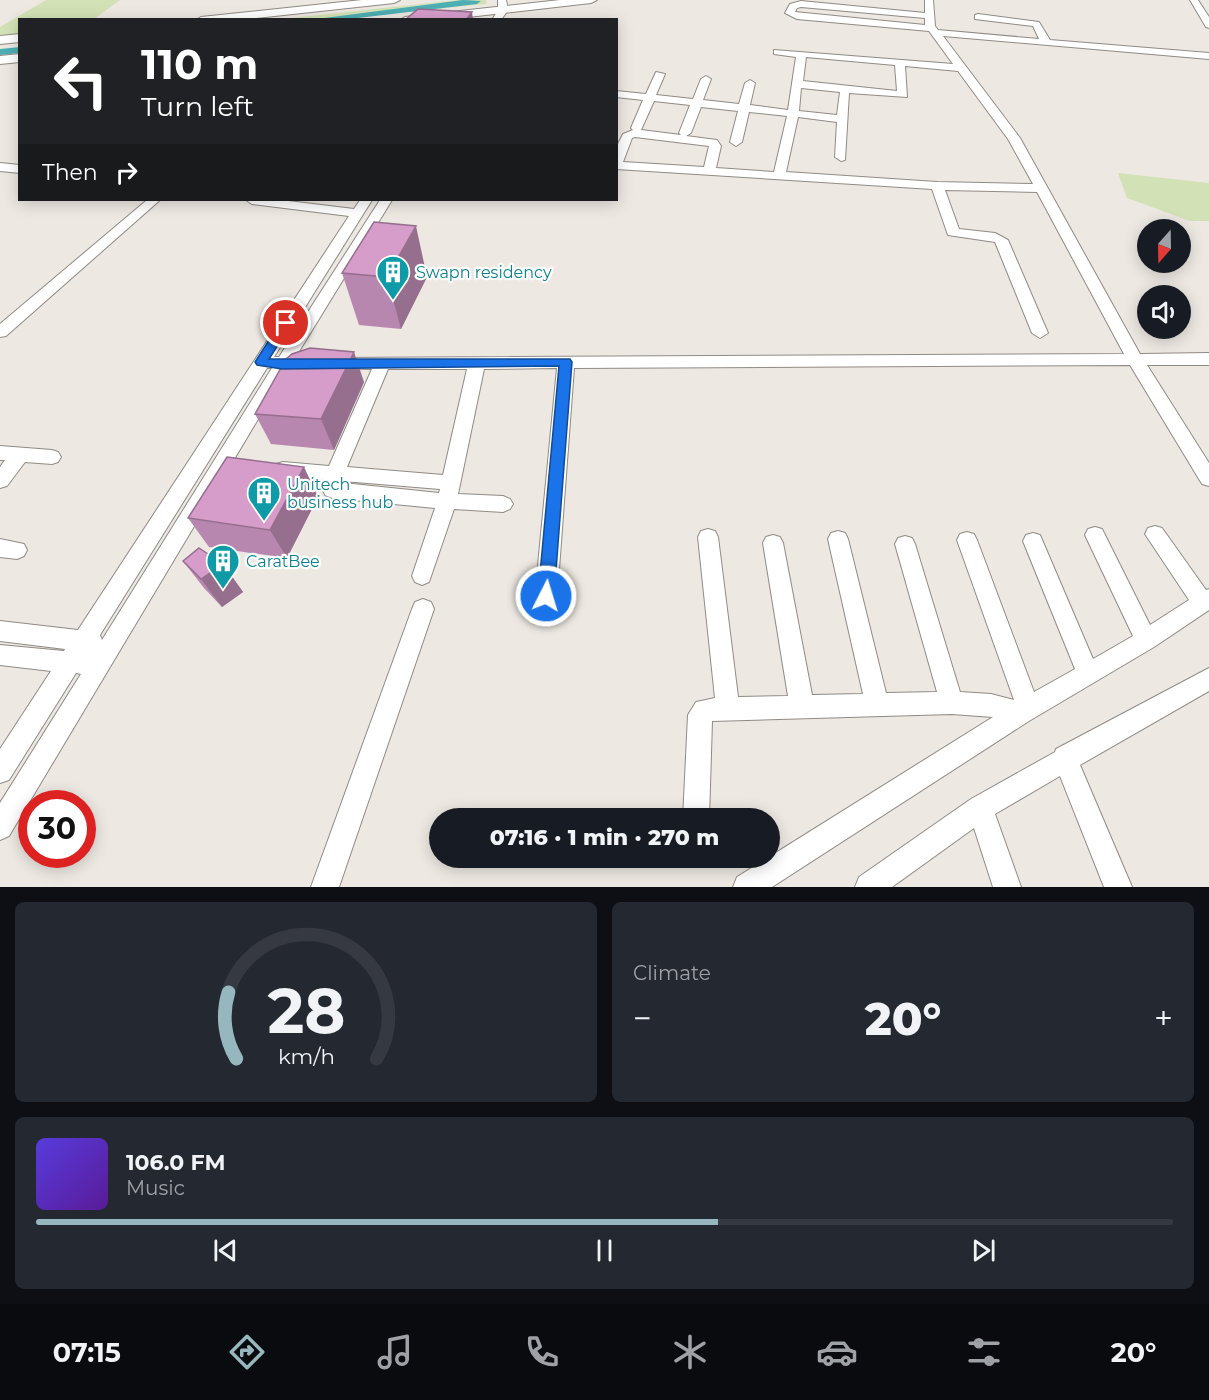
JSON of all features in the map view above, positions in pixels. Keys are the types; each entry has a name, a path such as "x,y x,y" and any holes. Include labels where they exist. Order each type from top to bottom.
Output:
{"main road":[{"path":"220,18 394,0"},
{"path":"424,18 591,0"},
{"path":"0,40 18,38"},
{"path":"0,60 18,58"}],"street":[{"path":"1194,0 1205,14 1209,25"},
{"path":"926,1 930,26 1014,138 1134,358 1209,478"},
{"path":"929,16 796,5 790,13 797,16 917,28 936,33 1209,58"},
{"path":"831,19 832,7"},
{"path":"865,10 865,23"},
{"path":"978,17 1031,22 1038,26 1046,42"},
{"path":"936,33 1209,58"},
{"path":"778,52 801,54 849,78 903,95 900,63"},
{"path":"801,54 797,84 849,78 900,63 962,68"},
{"path":"637,128 660,74"},
{"path":"841,157 843,119 849,78"},
{"path":"685,133 705,79"},
{"path":"736,142 750,83"},
{"path":"779,176 796,88"},
{"path":"618,94 843,119"},
{"path":"618,159 629,134 709,171 937,186 1040,188"},
{"path":"618,164 714,144 709,171"},
{"path":"0,167 18,170"},
{"path":"937,186 953,232 995,237 1001,240 1040,333"},
{"path":"0,332 153,201"},
{"path":"0,771 362,206 270,201"},
{"path":"0,827 282,365 385,201"},
{"path":"261,362 282,365 1209,359"},
{"path":"546,596 566,362"},
{"path":"335,473 383,363"},
{"path":"422,576 449,492 477,363"},
{"path":"0,453 52,457"},
{"path":"0,481 20,455"},
{"path":"222,463 245,465"},
{"path":"267,467 335,473 449,492 503,504"},
{"path":"747,887 1025,711 1146,640 1206,600 1155,534"},
{"path":"1095,535 1146,640"},
{"path":"708,537 728,709"},
{"path":"838,539 877,705"},
{"path":"968,540 1025,711"},
{"path":"1033,541 1089,675"},
{"path":"773,543 802,707"},
{"path":"905,544 952,703"},
{"path":"325,887 423,609"},
{"path":"0,631 112,644"},
{"path":"0,655 99,665"},
{"path":"885,882 980,808 1065,758 1209,679"},
{"path":"696,808 700,713 704,710 952,703 991,705 1025,711"},
{"path":"1065,758 1118,887"},
{"path":"980,808 1007,887"}],"green space":[{"path":"46,0 120,0 95,18 18,18 18,35 0,36 0,27"},
{"path":"458,0 486,0 487,4 341,18 291,18"},
{"path":"1118,173 1209,183 1209,221 1191,221 1191,219 1185,219 1127,198"}],"building":[{"path":"418,9 472,12 468,18 407,18"},
{"path":"374,222 416,226 387,277 342,273"},
{"path":"310,348 354,352 321,419 255,414 286,359 292,354"},
{"path":"227,457 304,467 270,530 188,518"},
{"path":"199,548 223,564 201,579 183,561"}],"waterway":[{"path":"330,18 477,1"},
{"path":"0,52 18,50"}],"place":[{"name":"Swapn residency","path":"393,301"},
{"name":"Unitech business hub","path":"264,522"},
{"name":"CaratBee","path":"223,590"}],"route":[{"path":"286,323 261,362 282,365 566,362 546,596"}]}
